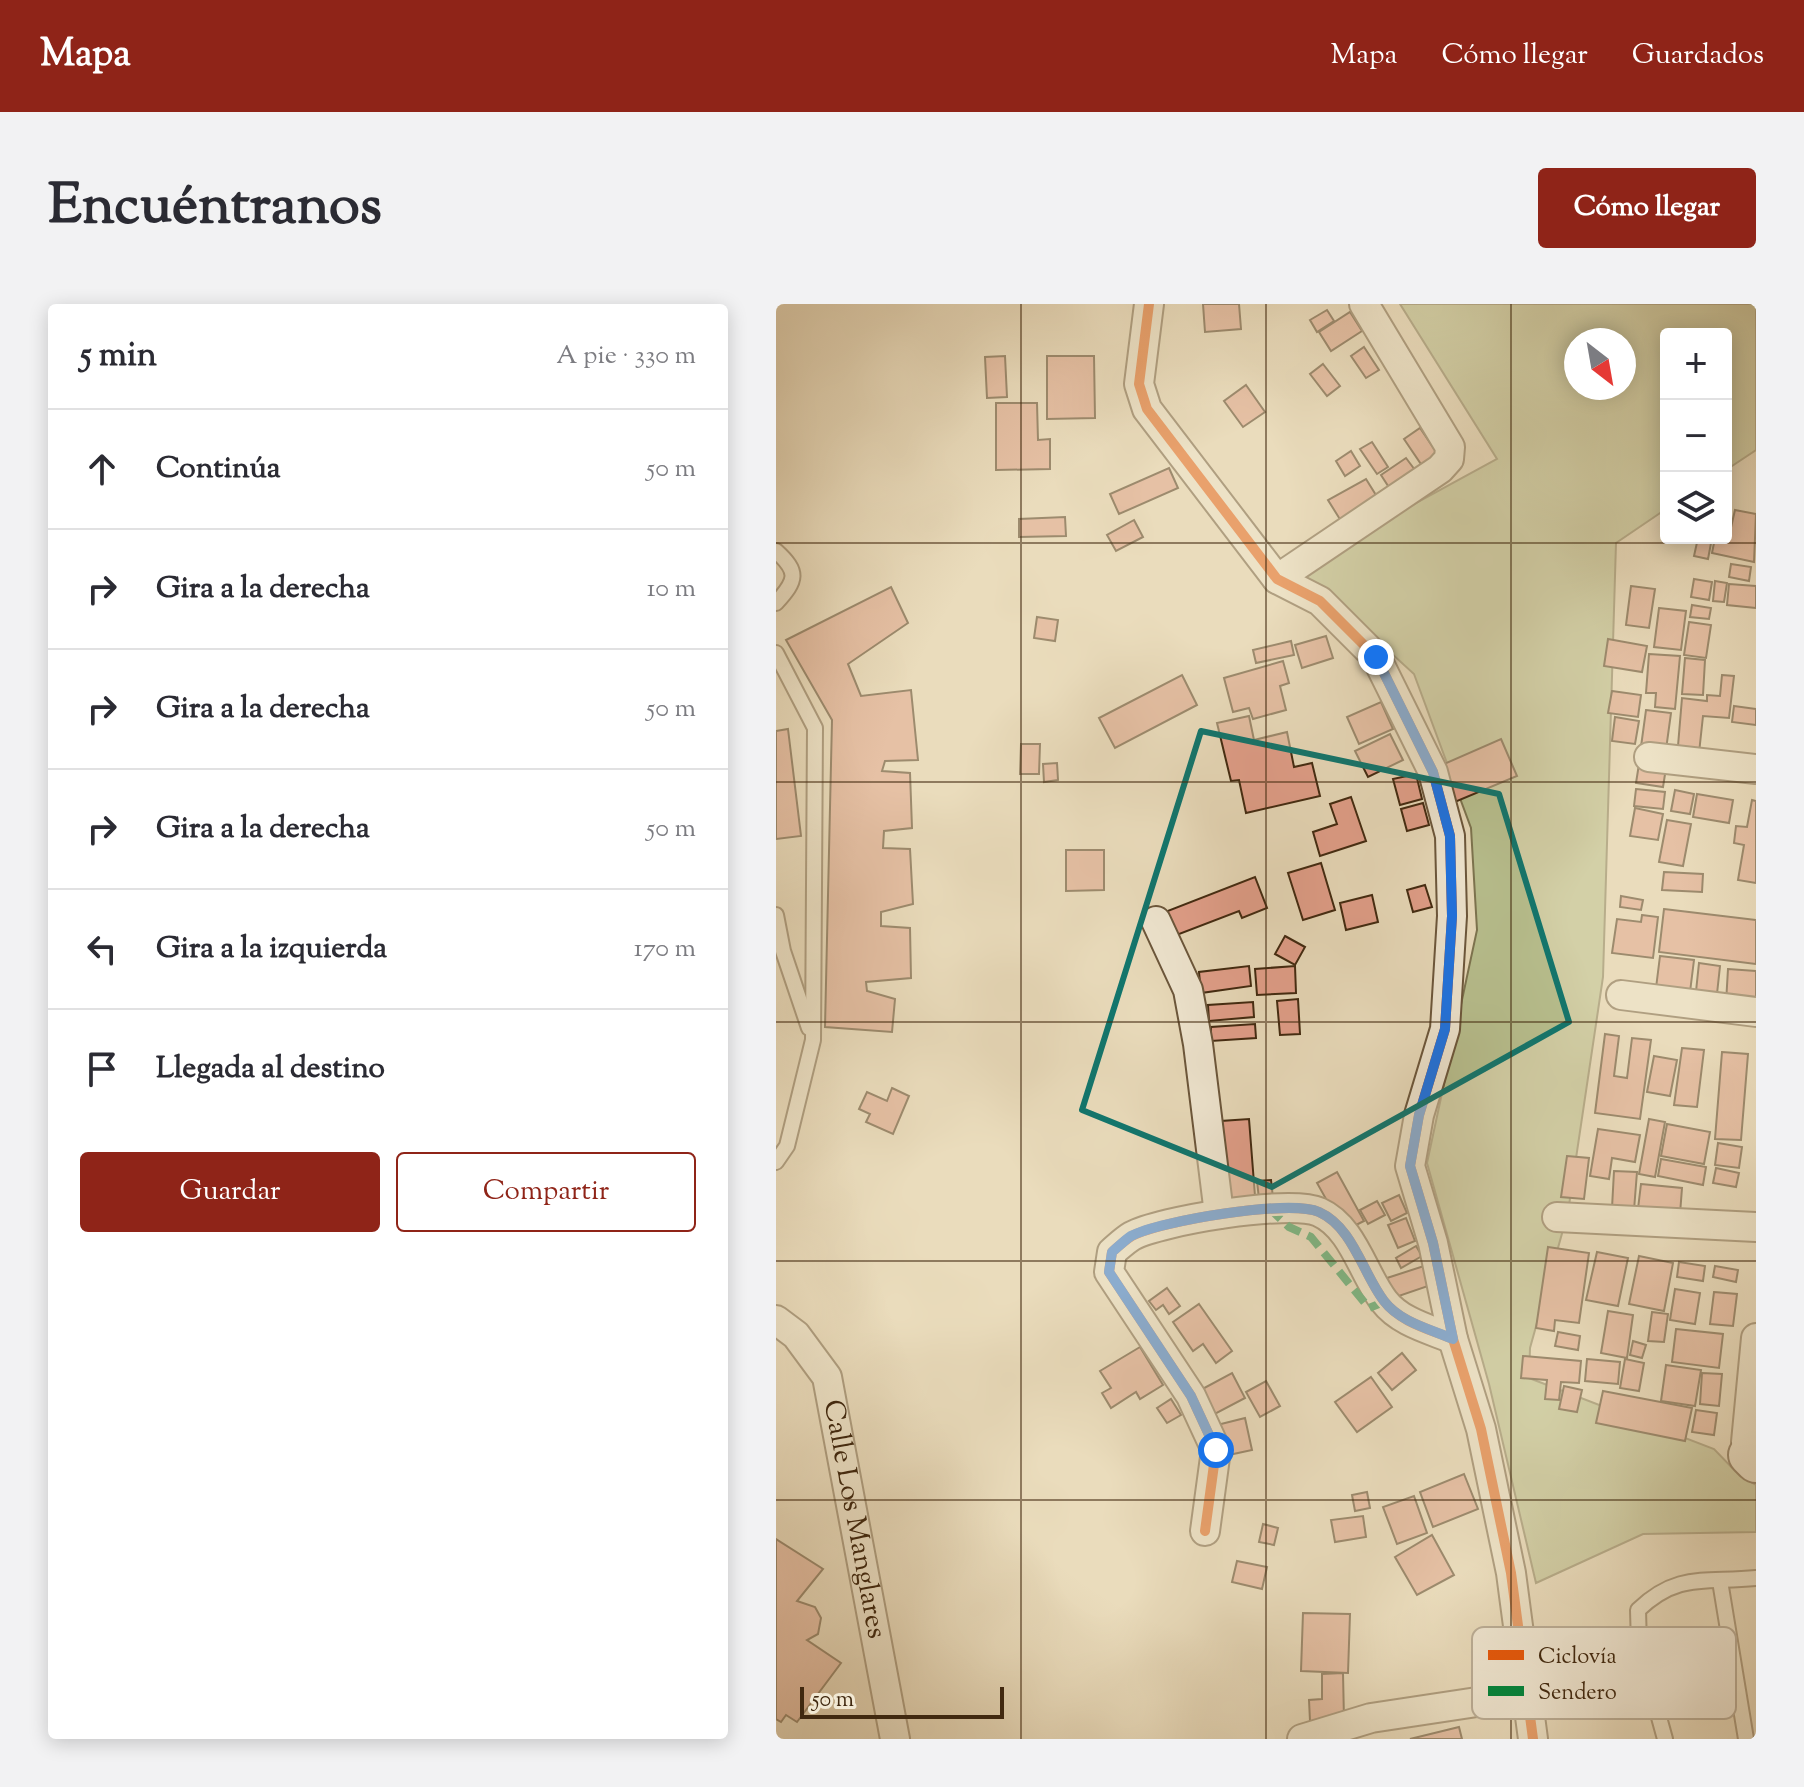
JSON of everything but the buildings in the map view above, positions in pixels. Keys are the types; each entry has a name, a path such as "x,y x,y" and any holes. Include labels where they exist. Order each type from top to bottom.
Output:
{"street":[{"path":"1149,304 1139,384 1147,409 1277,579 1320,601 1376,657 1433,772 1450,836 1452,916 1445,1029 1419,1115 1410,1166 1433,1243 1453,1339 1481,1429 1511,1573 1517,1627"},
{"path":"1277,579 1440,469 1449,459 1450,447 1364,304"},
{"path":"1649,757 1756,769"},
{"path":"1156,921 1188,990 1198,1044 1219,1214"},
{"path":"1621,995 1756,1012"},
{"path":"1205,1531 1216,1450 1191,1396 1109,1272 1112,1252 1133,1235 1219,1214 1268,1207 1320,1212 1347,1238 1384,1302 1405,1319 1453,1339"},
{"path":"1557,1217 1756,1227"},
{"name":"Calle Los Manglares","path":"776,1320 796,1335 827,1377 895,1739"},
{"path":"1752,1458 1746,1442 1756,1338"},
{"path":"1302,1739 1371,1718 1472,1703"},
{"path":"1530,1719 1533,1739"}],"lane":[{"path":"776,551 790,564 793,576 791,587 776,603"},
{"path":"776,653 815,728 813,1040 787,1146 776,1162"},
{"path":"776,915 783,951 813,1040"},
{"path":"1638,1627 1638,1610 1659,1590 1679,1582 1756,1578"},
{"path":"1720,1581 1728,1627"},
{"path":"1736,1678 1746,1739"},
{"path":"1659,1719 1665,1739"}],"highlighted area":[{"path":"1201,731 1499,794 1569,1022 1272,1187 1082,1110"}],"green space":[{"path":"1400,304 1756,304 1756,450 1732,466 1732,328 1660,328 1660,513 1616,543 1603,977 1568,1212 1530,1348 1529,1378 1714,1449 1740,1476 1756,1485 1756,1532 1643,1534 1536,1583 1489,1384 1427,1163 1477,930 1471,828 1414,674 1319,587 1293,570 1497,459"}],"marked path":[{"path":"1269,1208 1289,1227 1311,1237 1369,1308 1384,1302"}],"cycle path":[{"path":"1149,304 1139,384 1147,409 1277,579 1320,601 1376,657 1433,772 1450,836 1452,916 1445,1029 1419,1115 1410,1166 1433,1243 1453,1339 1481,1429 1511,1573 1518,1627"},
{"path":"1205,1531 1216,1450 1191,1396 1109,1272 1112,1252 1127,1239 1147,1230 1195,1218 1281,1208 1319,1212 1341,1228 1391,1308 1416,1324 1453,1339"},
{"path":"1530,1719 1533,1739"}],"route":[{"path":"1216,1450 1191,1396 1109,1272 1112,1252 1133,1235 1219,1214 1268,1207 1320,1212 1347,1238 1384,1302 1405,1319 1453,1339 1433,1243 1410,1166 1419,1115 1445,1029 1452,916 1450,836 1433,772 1404,708 1376,657"}]}
